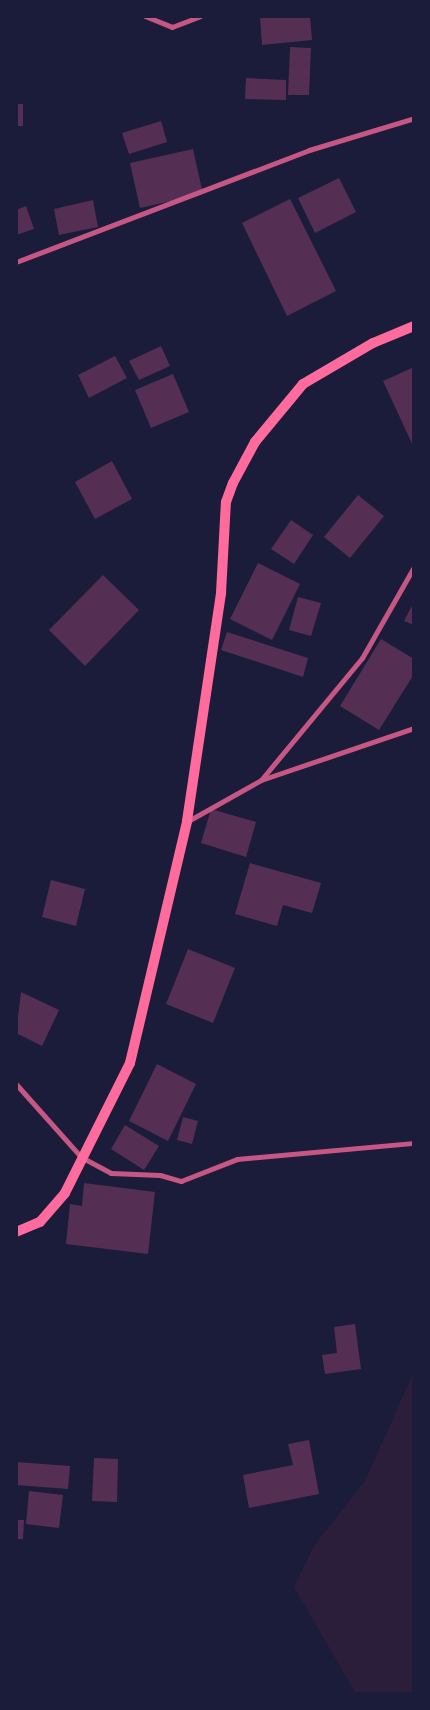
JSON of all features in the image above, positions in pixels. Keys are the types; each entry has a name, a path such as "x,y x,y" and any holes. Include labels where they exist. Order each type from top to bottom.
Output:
{"main road":[{"path":"16,1232 40,1222 65,1193 81,1157 130,1063 187,821 220,592 226,502 233,483 255,442 303,384 373,343 414,326"}],"street":[{"path":"144,16 172,27 200,16"},
{"path":"16,262 309,150 414,118"},
{"path":"261,780 362,658 414,567"},
{"path":"187,821 261,780 414,728"},
{"path":"16,1084 81,1157 112,1173 160,1175 181,1181 237,1159 414,1143"}],"shaded area":[{"path":"414,1371 414,1694 356,1694 294,1587 313,1547 365,1481"}],"building":[{"path":"260,16 310,16 312,40 262,45"},
{"path":"290,47 311,48 309,95 288,95"},
{"path":"246,78 286,80 286,100 245,99"},
{"path":"16,104 23,104 23,126 16,126"},
{"path":"161,121 167,142 129,154 122,133"},
{"path":"193,149 203,194 140,208 130,163"},
{"path":"339,178 356,212 315,233 298,198"},
{"path":"290,199 336,291 287,316 242,223"},
{"path":"93,200 98,227 59,235 54,209"},
{"path":"26,206 34,229 16,235 16,210"},
{"path":"161,346 170,366 139,380 129,361"},
{"path":"115,356 127,378 89,398 78,375"},
{"path":"414,367 414,448 383,381"},
{"path":"173,374 189,412 151,428 135,390"},
{"path":"112,461 132,499 95,519 75,482"},
{"path":"358,495 384,516 350,558 324,537"},
{"path":"291,520 313,535 294,564 271,549"},
{"path":"258,563 300,584 272,640 230,619"},
{"path":"103,575 139,610 85,666 49,630"},
{"path":"298,597 321,603 311,636 289,630"},
{"path":"414,602 414,625 404,621"},
{"path":"227,632 308,658 303,677 221,650"},
{"path":"381,639 414,659 414,674 379,730 340,706"},
{"path":"211,809 256,822 246,857 201,843"},
{"path":"250,863 321,883 312,913 283,905 277,926 235,914"},
{"path":"51,880 85,889 76,926 42,917"},
{"path":"188,949 235,968 213,1023 166,1004"},
{"path":"21,992 59,1010 42,1046 16,1033"},
{"path":"157,1064 196,1084 168,1141 129,1121"},
{"path":"183,1117 198,1121 192,1144 177,1140"},
{"path":"125,1125 159,1146 144,1170 111,1149"},
{"path":"84,1183 155,1192 148,1254 66,1244 70,1204 82,1206"},
{"path":"355,1324 361,1369 325,1374 322,1355 337,1353 334,1327"},
{"path":"309,1440 319,1494 249,1508 243,1475 293,1465 288,1444"},
{"path":"94,1458 118,1459 117,1502 92,1501"},
{"path":"16,1462 70,1466 68,1489 16,1485"},
{"path":"29,1491 63,1495 59,1528 26,1524"},
{"path":"16,1520 24,1520 23,1539 16,1539"}]}
